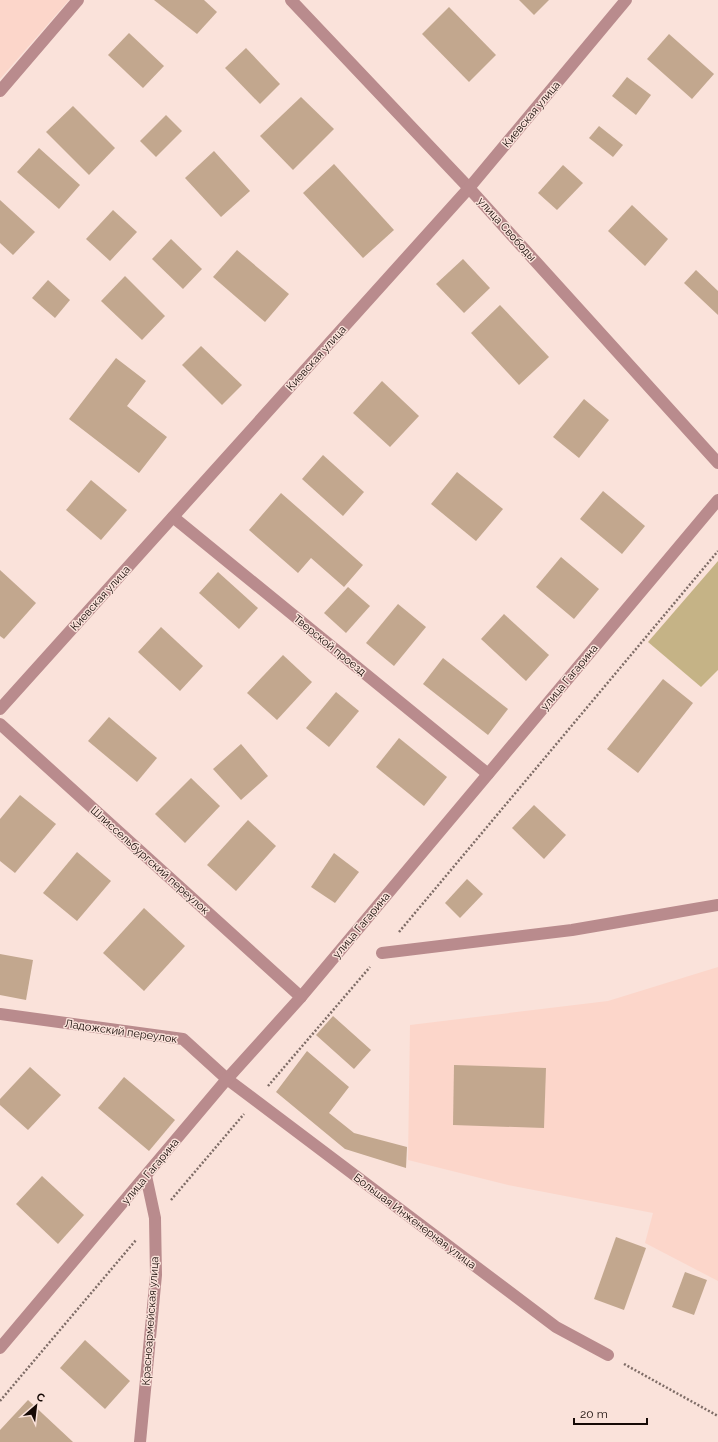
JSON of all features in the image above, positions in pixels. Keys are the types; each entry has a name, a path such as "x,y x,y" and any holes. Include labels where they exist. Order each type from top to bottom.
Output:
{"street":[{"path":"0,91 78,0"},
{"name":"улица Свободы","path":"291,0 469,188 718,463"},
{"name":"Киевская улица","path":"0,709 469,188 626,0"},
{"name":"улица Гагарина","path":"0,1348 227,1079 301,997 718,500"},
{"name":"Тверской проезд","path":"173,517 488,774"},
{"name":"Шлиссельбургский переулок","path":"0,724 301,997"},
{"path":"382,953 572,930 718,905"},
{"name":"Ладожский переулок","path":"0,1014 183,1039 227,1079"},
{"name":"Большая Инженерная улица","path":"227,1079 556,1326 608,1355"},
{"name":"Красноармейская улица","path":"140,1442 156,1275 155,1218 146,1176"}],"path":[{"path":"0,1401 382,953 718,551"},
{"path":"608,1355 718,1416"}],"shaded area":[{"path":"0,0 69,0 0,79"},
{"path":"718,561 718,670 701,687 648,642"},
{"path":"718,967 718,1281 645,1243 653,1213 508,1185 408,1160 410,1025 608,1001"}],"building":[{"path":"154,0 204,0 217,12 197,34"},
{"path":"519,0 549,0 534,15"},
{"path":"449,7 496,55 469,82 422,34"},
{"path":"129,33 164,66 143,88 108,55"},
{"path":"669,34 714,74 692,99 647,59"},
{"path":"246,48 280,84 260,104 225,68"},
{"path":"627,77 651,95 636,115 612,96"},
{"path":"301,97 334,129 293,170 260,136"},
{"path":"73,106 115,148 89,175 46,132"},
{"path":"166,115 182,131 156,157 140,141"},
{"path":"599,126 623,145 613,157 589,138"},
{"path":"39,148 80,185 59,209 17,172"},
{"path":"214,151 250,191 221,217 185,178"},
{"path":"334,164 394,230 363,258 303,193"},
{"path":"563,165 583,183 557,210 538,193"},
{"path":"0,200 35,232 13,255 0,243"},
{"path":"632,205 668,239 645,266 608,231"},
{"path":"113,210 137,232 110,261 86,239"},
{"path":"171,239 202,269 183,289 152,259"},
{"path":"237,250 289,294 265,322 213,277"},
{"path":"463,259 490,288 464,313 436,284"},
{"path":"696,270 718,291 718,315 684,283"},
{"path":"125,276 165,316 142,340 101,301"},
{"path":"48,280 70,300 55,318 32,298"},
{"path":"500,305 549,357 519,385 471,333"},
{"path":"201,346 242,385 222,405 182,365"},
{"path":"116,358 146,381 127,406 167,437 139,473 69,419"},
{"path":"382,381 419,416 390,447 353,413"},
{"path":"584,399 609,420 579,458 553,437"},
{"path":"323,455 364,492 343,516 302,479"},
{"path":"457,472 503,509 476,541 431,504"},
{"path":"91,480 127,510 101,540 66,510"},
{"path":"603,491 645,526 622,554 580,519"},
{"path":"281,493 363,565 344,587 311,558 298,573 249,530"},
{"path":"561,557 599,589 574,619 536,587"},
{"path":"0,570 36,603 4,639 0,636"},
{"path":"218,572 258,608 239,629 199,593"},
{"path":"348,587 370,606 346,633 324,613"},
{"path":"398,604 426,627 394,666 366,643"},
{"path":"504,614 549,655 526,681 481,639"},
{"path":"161,627 203,666 180,691 138,652"},
{"path":"283,655 312,682 277,720 247,693"},
{"path":"443,658 508,709 488,735 423,684"},
{"path":"663,679 693,703 638,773 607,749"},
{"path":"336,692 359,711 329,747 306,728"},
{"path":"109,717 157,758 137,782 88,741"},
{"path":"399,738 447,777 424,806 376,767"},
{"path":"241,744 268,776 241,800 213,769"},
{"path":"191,778 220,806 185,843 155,814"},
{"path":"20,795 56,824 15,873 0,861 0,819"},
{"path":"534,805 566,835 544,859 512,828"},
{"path":"248,820 276,846 236,891 207,865"},
{"path":"77,852 111,881 77,921 43,893"},
{"path":"334,853 359,872 335,903 311,887"},
{"path":"467,879 483,894 460,918 445,903"},
{"path":"144,908 185,946 144,991 103,953"},
{"path":"0,954 33,960 26,1000 0,995"},
{"path":"333,1016 371,1050 354,1069 316,1035"},
{"path":"307,1051 349,1087 329,1113 354,1133 407,1147 406,1168 345,1149 276,1092"},
{"path":"454,1065 546,1068 544,1128 453,1125"},
{"path":"30,1067 61,1095 28,1130 0,1105 0,1099"},
{"path":"124,1077 175,1120 149,1151 98,1108"},
{"path":"42,1176 84,1215 58,1244 16,1204"},
{"path":"616,1237 646,1248 624,1310 594,1299"},
{"path":"685,1272 707,1280 694,1315 672,1307"},
{"path":"85,1340 130,1381 105,1409 60,1368"},
{"path":"28,1400 73,1442 0,1442 0,1430"}]}
